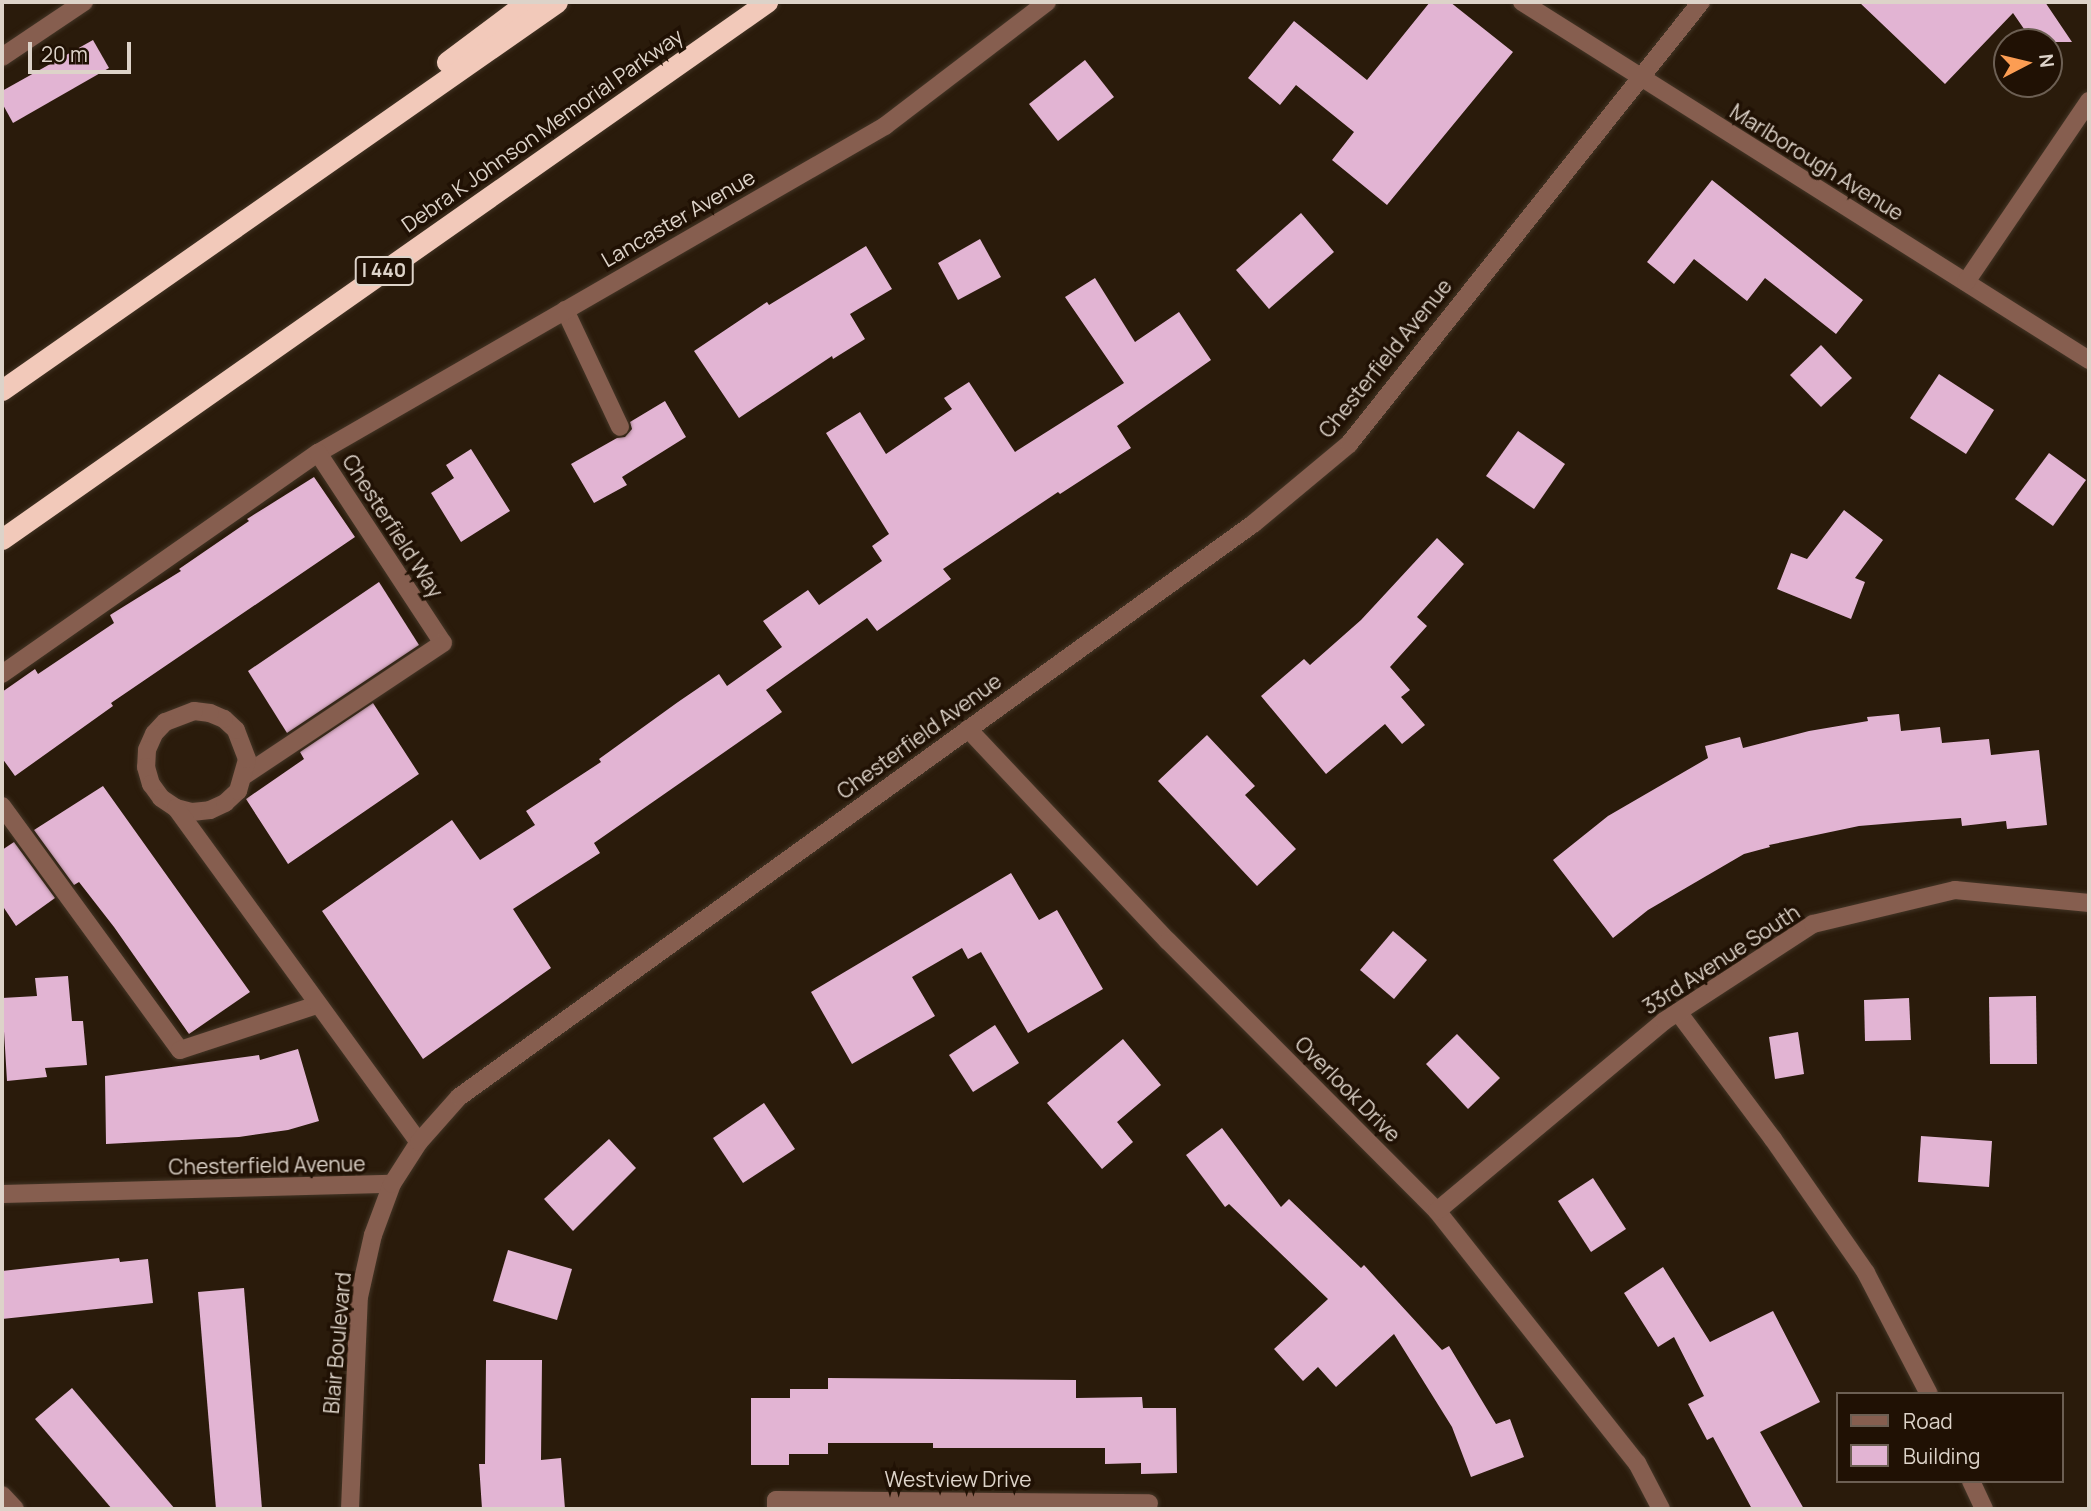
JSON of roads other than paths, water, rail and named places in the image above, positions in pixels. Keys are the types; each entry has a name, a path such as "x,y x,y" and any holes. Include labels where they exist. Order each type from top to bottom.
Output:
{"highway":[{"path":"106,318 527,2"},
{"path":"2,390 556,2"},
{"name":"Debra K Johnson Memorial Parkway","path":"2,540 767,2"}],"street":[{"path":"2,57 84,2"},
{"name":"Lancaster Avenue","path":"317,453 885,126 1047,2"},
{"name":"Marlborough Avenue","path":"1522,2 2089,360"},
{"name":"Chesterfield Avenue","path":"2,1194 392,1184 419,1142 459,1097 1253,524 1349,444 1701,2"},
{"path":"1966,282 2089,102"},
{"path":"565,310 620,427"},
{"name":"Chesterfield Way","path":"2,674 317,453 443,643 245,775"},
{"path":"194,711 210,713 236,730 247,759 245,775 238,791 225,803 210,810 192,812 176,808 161,798 151,784 146,767 147,750 154,733 178,714 194,711"},
{"name":"Overlook Drive","path":"968,729 1168,941 1437,1210 1637,1463 1661,1509"},
{"path":"2,806 180,1051 317,1005"},
{"path":"176,808 419,1142"},
{"name":"33rd Avenue South","path":"1437,1210 1678,1012 1813,924 1955,890 2089,904"},
{"path":"1678,1012 1773,1139 1866,1273 1928,1392"},
{"name":"Blair Boulevard","path":"350,1509 359,1297 373,1235 392,1184"},
{"path":"1972,1483 1984,1509"},
{"path":"2,1495 15,1509"},
{"name":"Westview Drive","path":"775,1509 776,1500 1149,1503"}]}
